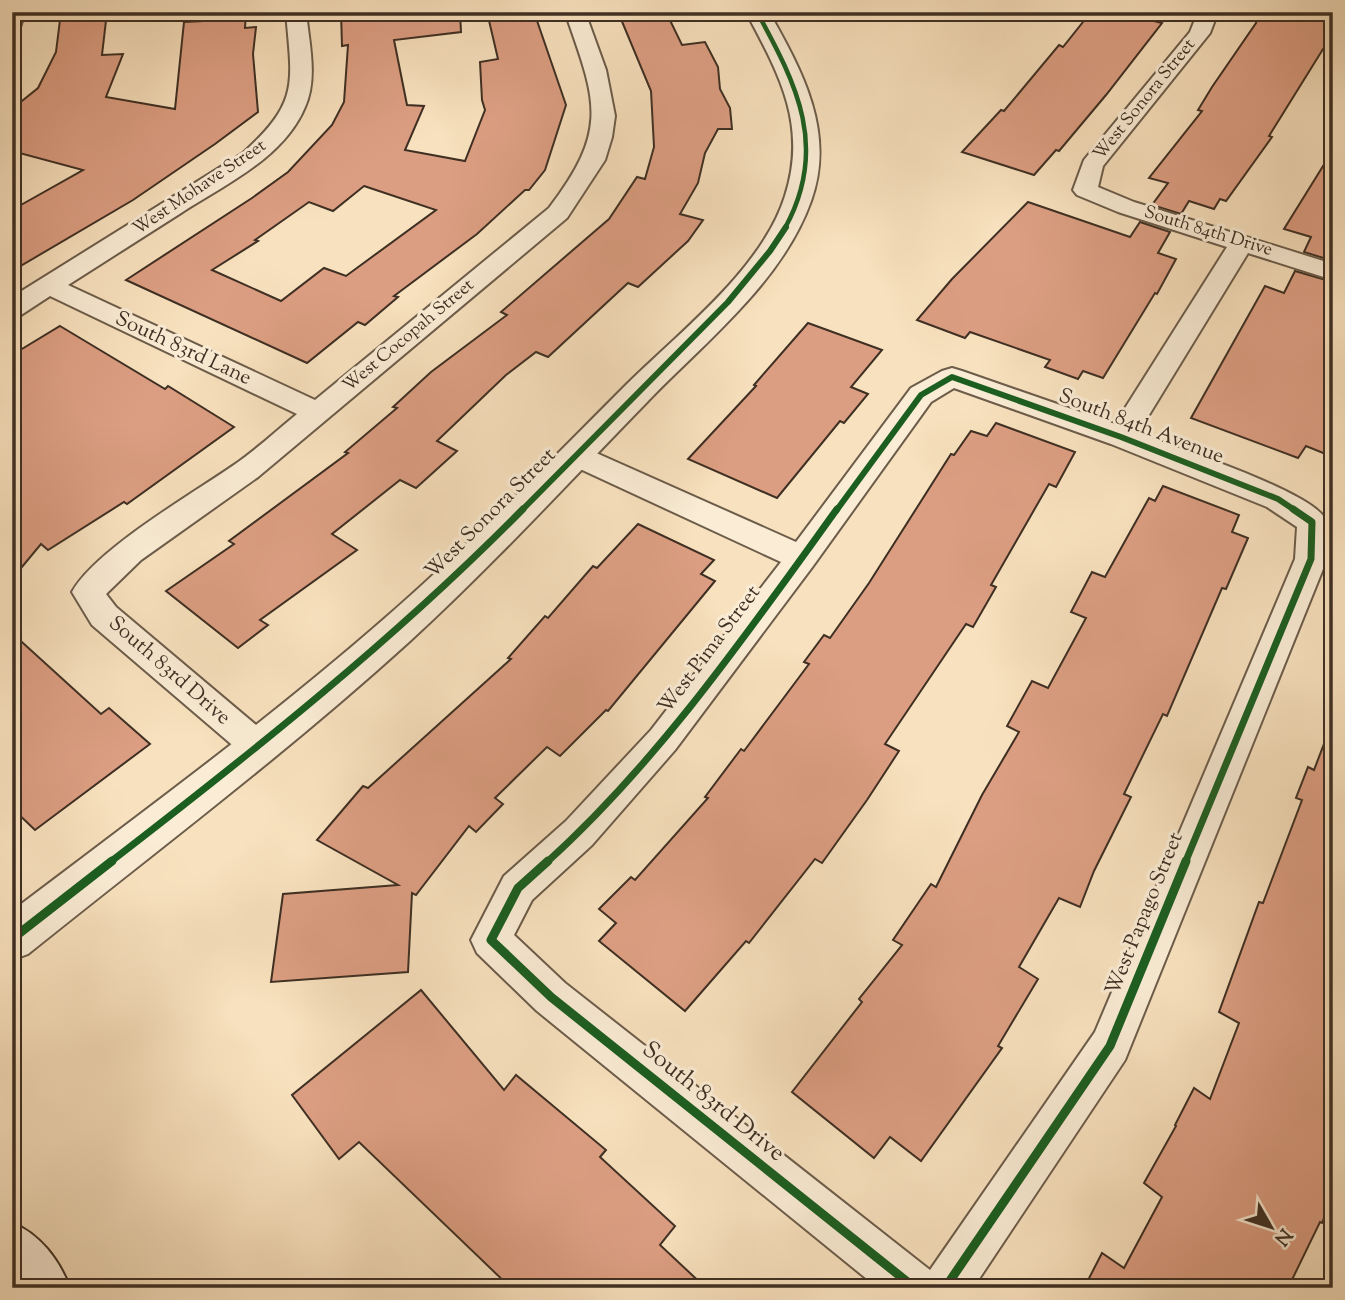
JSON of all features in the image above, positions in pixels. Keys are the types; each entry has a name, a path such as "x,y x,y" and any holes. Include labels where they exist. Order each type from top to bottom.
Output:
{"street":[{"path":"12,26 15,12"},
{"name":"West Mohave Street","path":"12,309 251,158 272,140 289,121 298,104 301,77 296,12"},
{"name":"West Cocopah Street","path":"88,592 130,552 248,470 558,213 580,187 593,164 600,142 605,108 602,90 575,12"},
{"name":"West Sonora Street","path":"12,939 256,745 433,597 740,286 775,244 798,200 807,148 807,128 802,100 794,79 757,12"},
{"name":"West Sonora Street","path":"1084,190 1092,165 1200,33 1209,12"},
{"name":"South 84th Drive","path":"1084,190 1126,207 1333,272"},
{"path":"1121,437 1242,242"},
{"name":"South 83rd Lane","path":"50,286 317,412"},
{"name":"South 84th Avenue","path":"951,377 1121,437 1278,499 1312,522"},
{"name":"West Pima Street","path":"491,940 518,888 579,833 663,740 802,558 921,395 951,377"},
{"path":"575,455 802,558"},
{"name":"West Papago Street","path":"945,1288 1110,1046 1311,559 1312,522"},
{"name":"South 83rd Drive","path":"88,592 104,616 256,745"},
{"name":"South 83rd Drive","path":"491,940 551,997 915,1288"},
{"path":"12,1250 43,1288"}],"building":[{"path":"61,12 107,12 102,55 123,54 106,97 175,109 184,22 203,21 203,12 246,12 245,28 256,27 253,54 258,112 133,200 12,271 12,210 83,170 12,151 12,109 38,88 56,52"},
{"path":"341,12 460,12 461,32 394,40 407,105 424,106 405,150 465,161 485,110 480,62 498,59 487,12 534,12 566,105 545,170 529,190 525,190 477,234 394,296 398,297 365,325 358,322 307,363 126,280 288,172 332,125 344,102 348,45 342,46","holes":["364,186 436,210 346,276 324,268 281,301 212,270 258,241 255,240 309,202 333,211"]},
{"path":"618,12 666,12 682,45 705,42 718,67 720,89 730,108 732,129 718,129 705,153 698,183 680,214 703,220 688,241 638,287 628,283 548,357 536,352 506,375 437,441 457,451 416,488 400,480 332,534 357,550 260,620 268,625 238,648 166,591 234,544 229,541 348,453 345,452 397,408 393,407 431,372 507,315 501,312 609,219 637,177 645,179 654,147 651,91"},
{"path":"1091,12 1118,12 1162,23 1059,151 1056,150 1034,175 962,152 1001,110 1004,111 1059,45 1063,47"},
{"path":"1258,12 1281,12 1333,20 1333,33 1269,136 1272,137 1226,201 1220,199 1214,209 1189,201 1181,214 1152,205 1168,183 1149,178 1202,111 1198,110 1256,23"},
{"path":"1333,150 1333,261 1304,252 1311,237 1284,229"},
{"path":"1028,202 1130,237 1140,222 1170,232 1158,253 1176,259 1157,294 1155,293 1103,378 1083,371 1078,379 1045,367 1050,360 970,332 965,338 917,320 952,279"},
{"path":"1295,271 1333,282 1333,457 1306,446 1298,458 1191,418 1265,286 1284,293"},
{"path":"808,323 882,350 851,387 868,394 844,423 840,421 777,498 688,459 756,386 754,385"},
{"path":"60,326 165,389 168,386 234,427 127,504 124,502 48,550 41,544 12,579 12,355"},
{"path":"996,423 1075,452 1056,487 1049,484 991,585 996,587 973,627 966,624 885,744 899,751 867,800 822,863 815,859 749,943 746,941 685,1011 599,941 616,923 599,909 631,877 635,880 708,798 705,797 741,749 744,751 809,664 804,662 824,635 830,638 869,583 951,454 954,455 971,431 987,436"},
{"path":"1163,486 1239,515 1232,532 1248,538 1226,589 1222,588 1167,716 1163,714 1124,794 1131,797 1094,871 1080,907 1059,898 1019,967 1038,979 998,1046 1002,1048 921,1161 890,1137 874,1158 792,1092 862,1002 859,999 902,945 893,940 931,884 936,887 982,795 1019,732 1007,726 1032,681 1048,688 1086,618 1071,612 1092,572 1105,577 1149,498 1155,501"},
{"path":"638,524 714,560 701,574 715,581 608,711 560,756 547,747 495,798 503,804 476,832 469,826 416,895 412,893 408,972 271,982 283,894 398,885 317,840 363,786 368,788 511,659 508,658 545,616 548,618 593,566 597,568"},
{"path":"12,633 101,714 109,708 150,744 35,830 12,808"},
{"path":"1330,728 1333,728 1333,1197 1322,1223 1320,1222 1288,1288 1084,1288 1102,1253 1124,1268 1162,1197 1144,1183 1194,1088 1210,1099 1239,1023 1219,1012 1259,902 1263,903 1302,800 1296,798 1308,767 1314,770"},
{"path":"421,990 504,1090 516,1075 606,1150 600,1157 675,1226 660,1245 706,1288 511,1288 359,1142 339,1159 292,1095"}],"cycle path":[{"path":"12,939 254,750 395,632 458,574 705,326 750,277 786,226 798,200 805,173 807,148 806,124 792,80 757,12"},
{"path":"915,1288 551,997 491,940 518,888 579,833 663,740 802,558 921,395 952,377 1121,437 1278,499 1312,522 1311,559 1110,1046 945,1288"}]}
